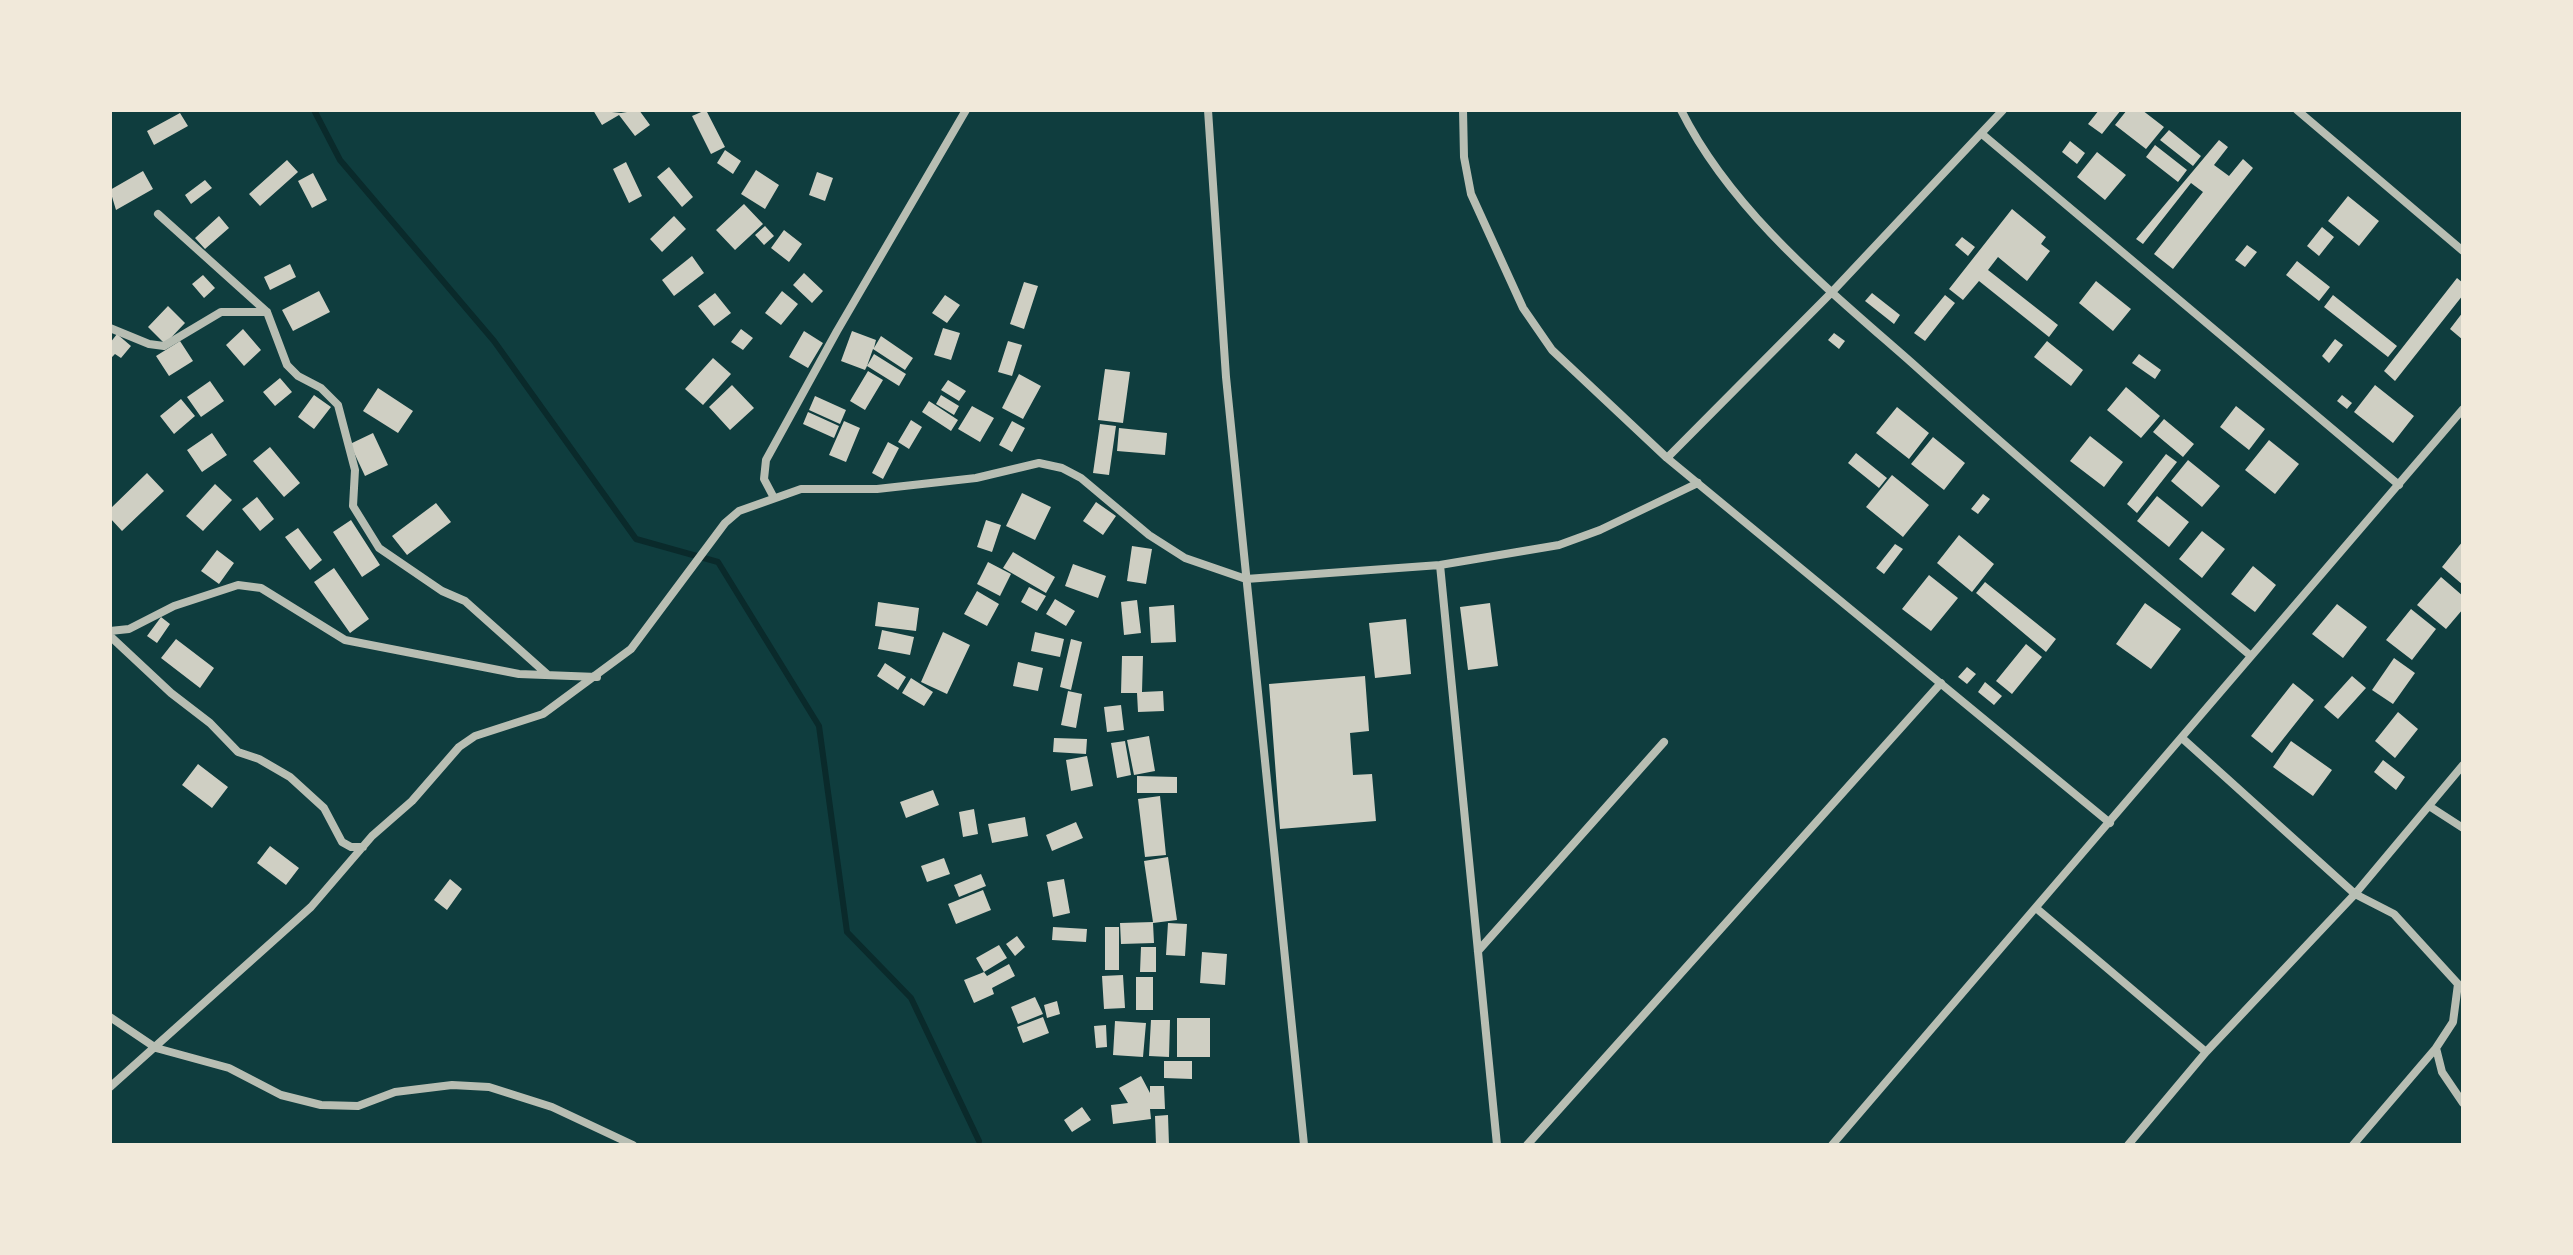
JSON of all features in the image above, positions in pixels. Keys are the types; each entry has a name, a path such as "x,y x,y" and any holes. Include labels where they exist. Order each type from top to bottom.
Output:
{"street":[{"path":"773,496 764,479 766,460 966,110"},
{"path":"1208,110 1226,377 1304,1145"},
{"path":"1463,110 1464,157 1471,194 1490,242 1536,330 1667,458 2110,823"},
{"path":"1681,110 1720,176 1832,292 2040,478 2251,656"},
{"path":"1667,458 1832,292 2003,110"},
{"path":"2297,110 2463,251"},
{"path":"1982,134 2399,485"},
{"path":"158,214 267,312 287,365 298,376 321,388 338,405 355,470 353,506 379,548 442,591 465,601 548,675"},
{"path":"110,328 149,344 164,346 221,312 267,312"},
{"path":"1832,1145 2463,409"},
{"path":"110,1087 311,907 363,847 412,801 459,747 475,736 543,714 597,677 631,649 725,523 739,511 773,496 801,489 877,489 976,478 1039,463 1062,468 1081,478 1149,535 1185,558 1246,579 1440,565 1559,545 1600,530 1698,483"},
{"path":"1440,565 1497,1145"},
{"path":"110,633 129,629 174,606 238,585 261,588 345,640 437,655 487,669 597,677"},
{"path":"110,633 171,693 210,723 238,752 259,759 290,777 324,808 342,842 351,847 363,847"},
{"path":"1527,1145 1941,683"},
{"path":"2182,738 2355,894 2394,914 2458,984 2453,1022 2436,1048 2353,1145"},
{"path":"1478,951 1664,742"},
{"path":"2128,1145 2206,1052 2355,894 2463,765"},
{"path":"2429,806 2463,828"},
{"path":"2036,908 2206,1052"},
{"path":"110,1017 156,1048 229,1068 281,1095 321,1105 358,1106 395,1092 452,1085 489,1087 552,1107 633,1145"},
{"path":"2436,1048 2442,1072 2463,1103"}],"building":[{"path":"593,110 621,113 639,110 650,125 635,136 619,115 602,125"},
{"path":"706,110 725,147 711,154 692,116"},
{"path":"2099,110 2121,110 2102,134 2088,124"},
{"path":"2127,110 2142,110 2164,127 2146,149 2115,125"},
{"path":"180,113 188,126 154,145 147,131"},
{"path":"2169,130 2201,156 2193,166 2160,140"},
{"path":"2219,140 2228,147 2214,165 2229,176 2243,159 2253,168 2173,269 2154,254 2203,192 2191,183 2143,244 2136,239"},
{"path":"2070,141 2085,153 2077,164 2062,152"},
{"path":"2155,145 2187,170 2178,182 2146,157"},
{"path":"725,150 741,161 733,174 717,163"},
{"path":"2097,152 2126,175 2105,200 2077,177"},
{"path":"287,160 298,172 260,206 249,194"},
{"path":"626,162 642,196 629,203 613,169"},
{"path":"669,167 693,197 682,207 657,177"},
{"path":"756,170 779,185 765,209 741,194"},
{"path":"143,171 153,189 116,210 110,190"},
{"path":"817,172 833,178 825,201 809,195"},
{"path":"313,173 327,200 312,208 298,181"},
{"path":"205,180 212,188 191,204 185,195"},
{"path":"2348,196 2379,221 2359,246 2328,221"},
{"path":"744,204 763,224 735,250 716,230"},
{"path":"2012,209 2046,237 2041,244 2050,251 2027,281 1998,257 1988,270 2058,325 2049,337 1979,281 1963,300 1949,289"},
{"path":"219,216 229,228 205,249 195,238"},
{"path":"674,216 686,229 662,252 650,239"},
{"path":"765,226 774,236 764,245 755,235"},
{"path":"2322,227 2334,237 2319,256 2307,246"},
{"path":"784,230 802,244 789,262 771,248"},
{"path":"1962,237 1975,247 1968,256 1955,245"},
{"path":"2247,245 2257,252 2245,267 2235,260"},
{"path":"692,256 704,273 674,296 662,280"},
{"path":"2297,261 2330,287 2319,301 2286,275"},
{"path":"290,264 296,277 270,290 264,277"},
{"path":"804,273 823,291 812,303 793,285"},
{"path":"203,275 215,288 204,298 192,284"},
{"path":"2457,278 2463,283 2463,295 2395,381 2384,371"},
{"path":"2096,281 2131,309 2113,331 2079,303"},
{"path":"1024,282 1038,286 1024,329 1010,324"},
{"path":"319,291 330,312 293,331 282,310"},
{"path":"782,291 798,304 781,325 765,313"},
{"path":"715,293 731,313 714,326 698,306"},
{"path":"1872,293 1900,315 1894,324 1865,301"},
{"path":"945,295 960,305 947,323 932,313"},
{"path":"1945,295 1955,303 1925,341 1914,333"},
{"path":"2333,295 2397,346 2388,357 2324,307"},
{"path":"168,306 185,323 165,344 148,327"},
{"path":"2463,312 2463,340 2450,329"},
{"path":"943,328 960,333 951,360 934,355"},
{"path":"243,329 261,350 244,366 226,345"},
{"path":"741,329 753,338 743,350 731,342"},
{"path":"804,331 823,343 808,368 789,357"},
{"path":"852,331 876,340 874,348 881,336 913,358 905,370 873,349 865,370 841,361"},
{"path":"1834,333 1845,341 1839,349 1828,340"},
{"path":"117,334 131,346 121,358 115,354 110,359 110,343"},
{"path":"2335,339 2343,345 2329,363 2322,356"},
{"path":"180,341 193,361 169,376 156,356"},
{"path":"1008,341 1022,345 1012,376 998,372"},
{"path":"2047,341 2083,370 2071,386 2034,357"},
{"path":"874,354 906,374 899,386 867,366"},
{"path":"2139,354 2161,370 2155,379 2132,363"},
{"path":"713,358 731,374 703,405 685,389"},
{"path":"1105,369 1130,372 1123,423 1098,420"},
{"path":"868,371 883,380 865,410 850,401"},
{"path":"1019,374 1041,386 1023,419 1002,408"},
{"path":"280,378 292,392 275,406 263,392"},
{"path":"948,380 966,391 959,401 941,390"},
{"path":"210,381 224,401 201,417 187,397"},
{"path":"732,385 754,408 730,430 709,407"},
{"path":"2375,385 2414,416 2393,443 2354,412"},
{"path":"2126,387 2160,416 2141,438 2107,410"},
{"path":"378,388 413,411 398,433 363,411"},
{"path":"314,395 331,407 314,429 298,417"},
{"path":"941,395 959,406 954,415 936,404"},
{"path":"2342,395 2352,403 2347,409 2337,401"},
{"path":"815,396 846,410 840,424 809,410"},
{"path":"181,399 195,416 174,434 160,416"},
{"path":"929,401 958,420 951,431 922,412"},
{"path":"972,406 994,418 980,442 958,429"},
{"path":"2236,406 2265,429 2249,450 2220,427"},
{"path":"1897,407 1929,433 1909,459 1876,433"},
{"path":"808,412 839,426 834,438 803,424"},
{"path":"2164,419 2194,444 2183,457 2153,432"},
{"path":"911,420 922,427 909,449 898,442"},
{"path":"844,421 860,428 846,462 829,455"},
{"path":"1012,421 1025,428 1012,452 999,445"},
{"path":"1100,424 1116,426 1109,475 1093,473"},
{"path":"1119,428 1167,433 1165,455 1117,451"},
{"path":"212,433 227,455 202,472 187,450"},
{"path":"373,433 388,465 365,476 350,444"},
{"path":"2090,436 2123,462 2104,487 2070,461"},
{"path":"1933,437 1965,463 1944,490 1911,464"},
{"path":"2269,440 2299,464 2275,494 2245,470"},
{"path":"888,442 899,448 883,479 872,473"},
{"path":"270,447 300,483 284,497 253,461"},
{"path":"1856,453 1887,478 1879,488 1848,463"},
{"path":"2166,454 2177,462 2137,513 2127,504"},
{"path":"2188,460 2220,486 2202,507 2171,481"},
{"path":"147,473 164,491 122,531 110,518 110,509"},
{"path":"1892,475 1929,505 1903,537 1866,507"},
{"path":"215,484 232,500 203,531 186,516"},
{"path":"1022,493 1051,507 1035,540 1006,526"},
{"path":"1983,494 1990,499 1978,514 1971,509"},
{"path":"2157,496 2189,522 2169,547 2137,521"},
{"path":"257,497 274,519 260,531 242,509"},
{"path":"1096,502 1116,516 1103,535 1083,521"},
{"path":"436,503 451,522 407,555 392,536"},
{"path":"351,520 380,565 362,577 333,532"},
{"path":"986,520 1001,525 992,552 977,547"},
{"path":"298,528 322,560 310,570 285,537"},
{"path":"2202,531 2225,549 2202,578 2179,559"},
{"path":"1959,535 1994,564 1972,592 1937,563"},
{"path":"2463,541 2463,585 2442,567"},
{"path":"1895,544 1903,549 1884,574 1876,568"},
{"path":"1132,546 1152,549 1146,584 1127,581"},
{"path":"217,550 234,563 219,584 201,571"},
{"path":"1013,552 1055,577 1046,593 1003,568"},
{"path":"988,562 1011,574 1000,596 977,584"},
{"path":"1073,564 1106,576 1098,598 1065,586"},
{"path":"2253,566 2276,585 2255,612 2231,594"},
{"path":"334,568 369,619 350,633 314,582"},
{"path":"1929,575 1958,598 1931,631 1902,609"},
{"path":"2441,577 2463,596 2463,609 2446,629 2417,605"},
{"path":"1985,582 2056,639 2046,652 1976,593"},
{"path":"1029,587 1046,596 1037,611 1021,602"},
{"path":"977,591 999,604 987,626 964,614"},
{"path":"1055,599 1075,611 1066,626 1046,614"},
{"path":"1137,600 1141,633 1124,635 1121,602"},
{"path":"878,602 919,608 916,631 875,626"},
{"path":"1490,603 1498,666 1468,670 1460,607"},
{"path":"2145,603 2181,629 2151,669 2116,644"},
{"path":"2337,604 2367,627 2343,658 2312,634"},
{"path":"1174,605 1176,642 1151,643 1149,607"},
{"path":"2411,609 2436,629 2412,660 2386,640"},
{"path":"161,617 170,624 157,643 147,636"},
{"path":"1406,619 1411,674 1375,678 1369,623"},
{"path":"882,630 914,637 910,655 878,649"},
{"path":"943,632 970,645 947,694 921,682"},
{"path":"1035,632 1064,639 1060,657 1031,651"},
{"path":"176,639 214,668 200,688 161,658"},
{"path":"1071,639 1082,642 1071,690 1060,687"},
{"path":"2026,644 2042,657 2012,694 1996,681"},
{"path":"1122,656 1143,656 1142,692 1163,691 1164,711 1138,712 1137,693 1121,693"},
{"path":"2394,658 2415,673 2393,704 2372,690"},
{"path":"1018,662 1043,668 1038,691 1013,686"},
{"path":"885,663 906,677 898,690 877,676"},
{"path":"1967,667 1976,674 1967,684 1958,677"},
{"path":"1365,676 1369,731 1350,733 1353,775 1372,774 1376,821 1280,829 1269,684"},
{"path":"2352,676 2366,688 2338,719 2324,707"},
{"path":"911,678 933,692 924,706 902,693"},
{"path":"1985,682 2002,696 1994,705 1978,692"},
{"path":"2293,683 2314,700 2272,753 2251,736"},
{"path":"1068,691 1082,694 1076,728 1061,725"},
{"path":"1121,705 1124,730 1107,732 1104,707"},
{"path":"2398,712 2418,729 2395,758 2375,741"},
{"path":"1149,736 1155,771 1134,775 1127,740"},
{"path":"1054,738 1087,739 1086,754 1053,752"},
{"path":"1125,741 1131,775 1117,778 1111,743"},
{"path":"2291,741 2332,770 2313,796 2273,767"},
{"path":"1087,756 1093,786 1071,791 1066,760"},
{"path":"2383,760 2405,777 2396,790 2374,772"},
{"path":"198,764 228,787 212,808 182,785"},
{"path":"1137,776 1177,777 1177,793 1137,793"},
{"path":"933,790 939,805 906,818 900,802"},
{"path":"1160,796 1166,855 1145,857 1138,799"},
{"path":"974,809 978,834 963,837 959,812"},
{"path":"1025,817 1028,836 992,843 988,824"},
{"path":"1076,822 1083,838 1052,851 1046,835"},
{"path":"270,846 299,868 286,885 257,863"},
{"path":"1168,857 1177,920 1153,923 1154,943 1121,944 1120,923 1153,922 1144,861"},
{"path":"944,858 950,874 927,882 921,866"},
{"path":"981,874 986,886 959,897 954,885"},
{"path":"450,879 462,889 447,910 434,900"},
{"path":"1064,879 1070,913 1053,917 1047,882"},
{"path":"983,890 991,910 956,924 948,904"},
{"path":"1168,923 1187,924 1185,956 1166,955"},
{"path":"1053,927 1087,929 1086,942 1052,940"},
{"path":"1105,927 1119,927 1119,970 1105,970"},
{"path":"1017,936 1025,947 1015,956 1006,944"},
{"path":"999,945 1007,958 984,972 976,958"},
{"path":"1141,947 1156,947 1156,972 1140,972"},
{"path":"1202,952 1227,954 1225,985 1200,983"},
{"path":"1009,964 1015,976 992,988 994,994 974,1003 964,980 984,972 987,976"},
{"path":"1123,975 1125,1008 1104,1009 1102,976"},
{"path":"1136,977 1153,977 1153,1010 1136,1010"},
{"path":"1035,997 1043,1014 1018,1024 1011,1007"},
{"path":"1057,1001 1060,1014 1047,1018 1044,1005"},
{"path":"1043,1017 1049,1033 1023,1043 1017,1027"},
{"path":"1177,1018 1210,1018 1210,1057 1177,1057"},
{"path":"1151,1020 1170,1020 1169,1057 1149,1056"},
{"path":"1115,1021 1146,1023 1143,1057 1113,1055"},
{"path":"1106,1025 1107,1047 1096,1048 1094,1026"},
{"path":"1164,1061 1192,1061 1192,1079 1164,1078"},
{"path":"1141,1076 1150,1093 1150,1086 1164,1086 1165,1109 1150,1109 1151,1119 1113,1124 1111,1105 1128,1103 1119,1088"},
{"path":"1082,1107 1091,1120 1072,1132 1064,1120"},
{"path":"1168,1115 1169,1145 1156,1145 1155,1116"}],"waterway":[{"path":"314,110 340,160 494,341 636,539 718,562 819,726 847,932 911,998 979,1141"}]}
